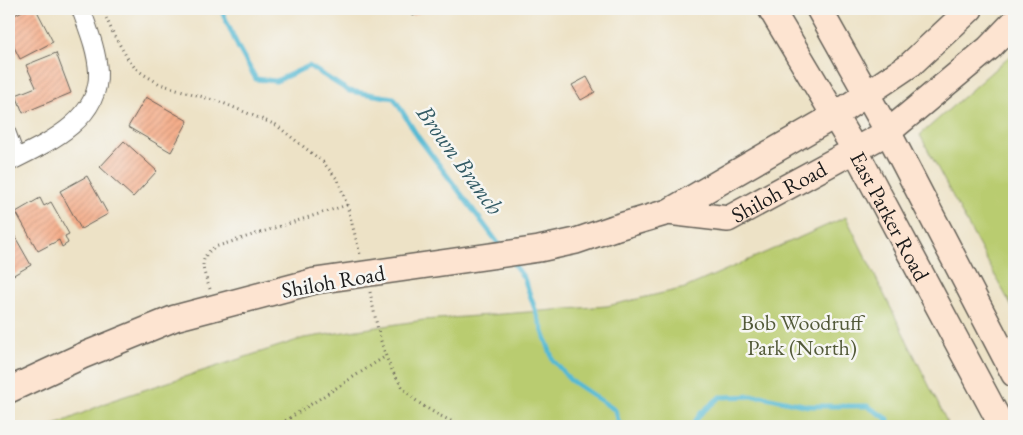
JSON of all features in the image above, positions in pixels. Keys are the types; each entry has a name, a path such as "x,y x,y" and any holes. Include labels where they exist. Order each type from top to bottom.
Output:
{"main road":[{"name":"East Parker Road","path":"771,9 855,150 1002,426"},
{"name":"East Parker Road","path":"819,9 888,132 1014,374"},
{"name":"Shiloh Road","path":"9,390 82,356 174,318 315,281 539,249 576,240 668,212 834,116 867,94 911,64 970,9"},
{"name":"Shiloh Road","path":"668,212 728,219 888,132 989,48 1014,22"}],"street":[{"path":"14,159 50,141 83,116 88,108 97,87 98,72 94,44 81,9"}],"lane":[{"path":"9,127 14,159"}],"path":[{"path":"102,9 114,35 135,68 160,84 223,103 276,125 323,162 338,180 348,205 362,262"},
{"path":"215,307 203,266 205,255 209,251 215,247 348,205"},
{"path":"369,291 380,340 391,368 405,389 428,408 462,426"},
{"path":"277,426 386,356"}],"green space":[{"path":"1014,52 1014,311 920,135"},
{"name":"Bob Woodruff Park (North)","path":"846,217 949,426 53,426 113,400 304,338 424,320 607,306 685,288"}],"building":[{"path":"26,9 36,9 53,42 20,59 9,37 9,18"},
{"path":"408,9 427,9 413,16"},
{"path":"56,53 71,93 23,113 16,95 36,87 26,65"},
{"path":"587,77 595,92 581,100 572,85"},
{"path":"146,97 188,121 171,152 128,127"},
{"path":"124,141 157,171 133,197 100,167"},
{"path":"87,176 108,214 81,229 60,191"},
{"path":"40,198 44,206 51,202 69,234 65,236 68,243 62,247 59,240 38,251 16,212"},
{"path":"9,226 31,265 10,277 9,274"}],"waterway":[{"name":"Brown Branch","path":"221,9 238,47 256,79 276,81 309,66 349,91 394,98 418,137 501,247"},
{"name":"Brown Branch","path":"511,260 524,278 553,360 570,380 615,410 620,426"},
{"name":"Brown Branch","path":"692,426 701,413 720,397 761,396 808,406 867,406 888,419 888,426"}]}
